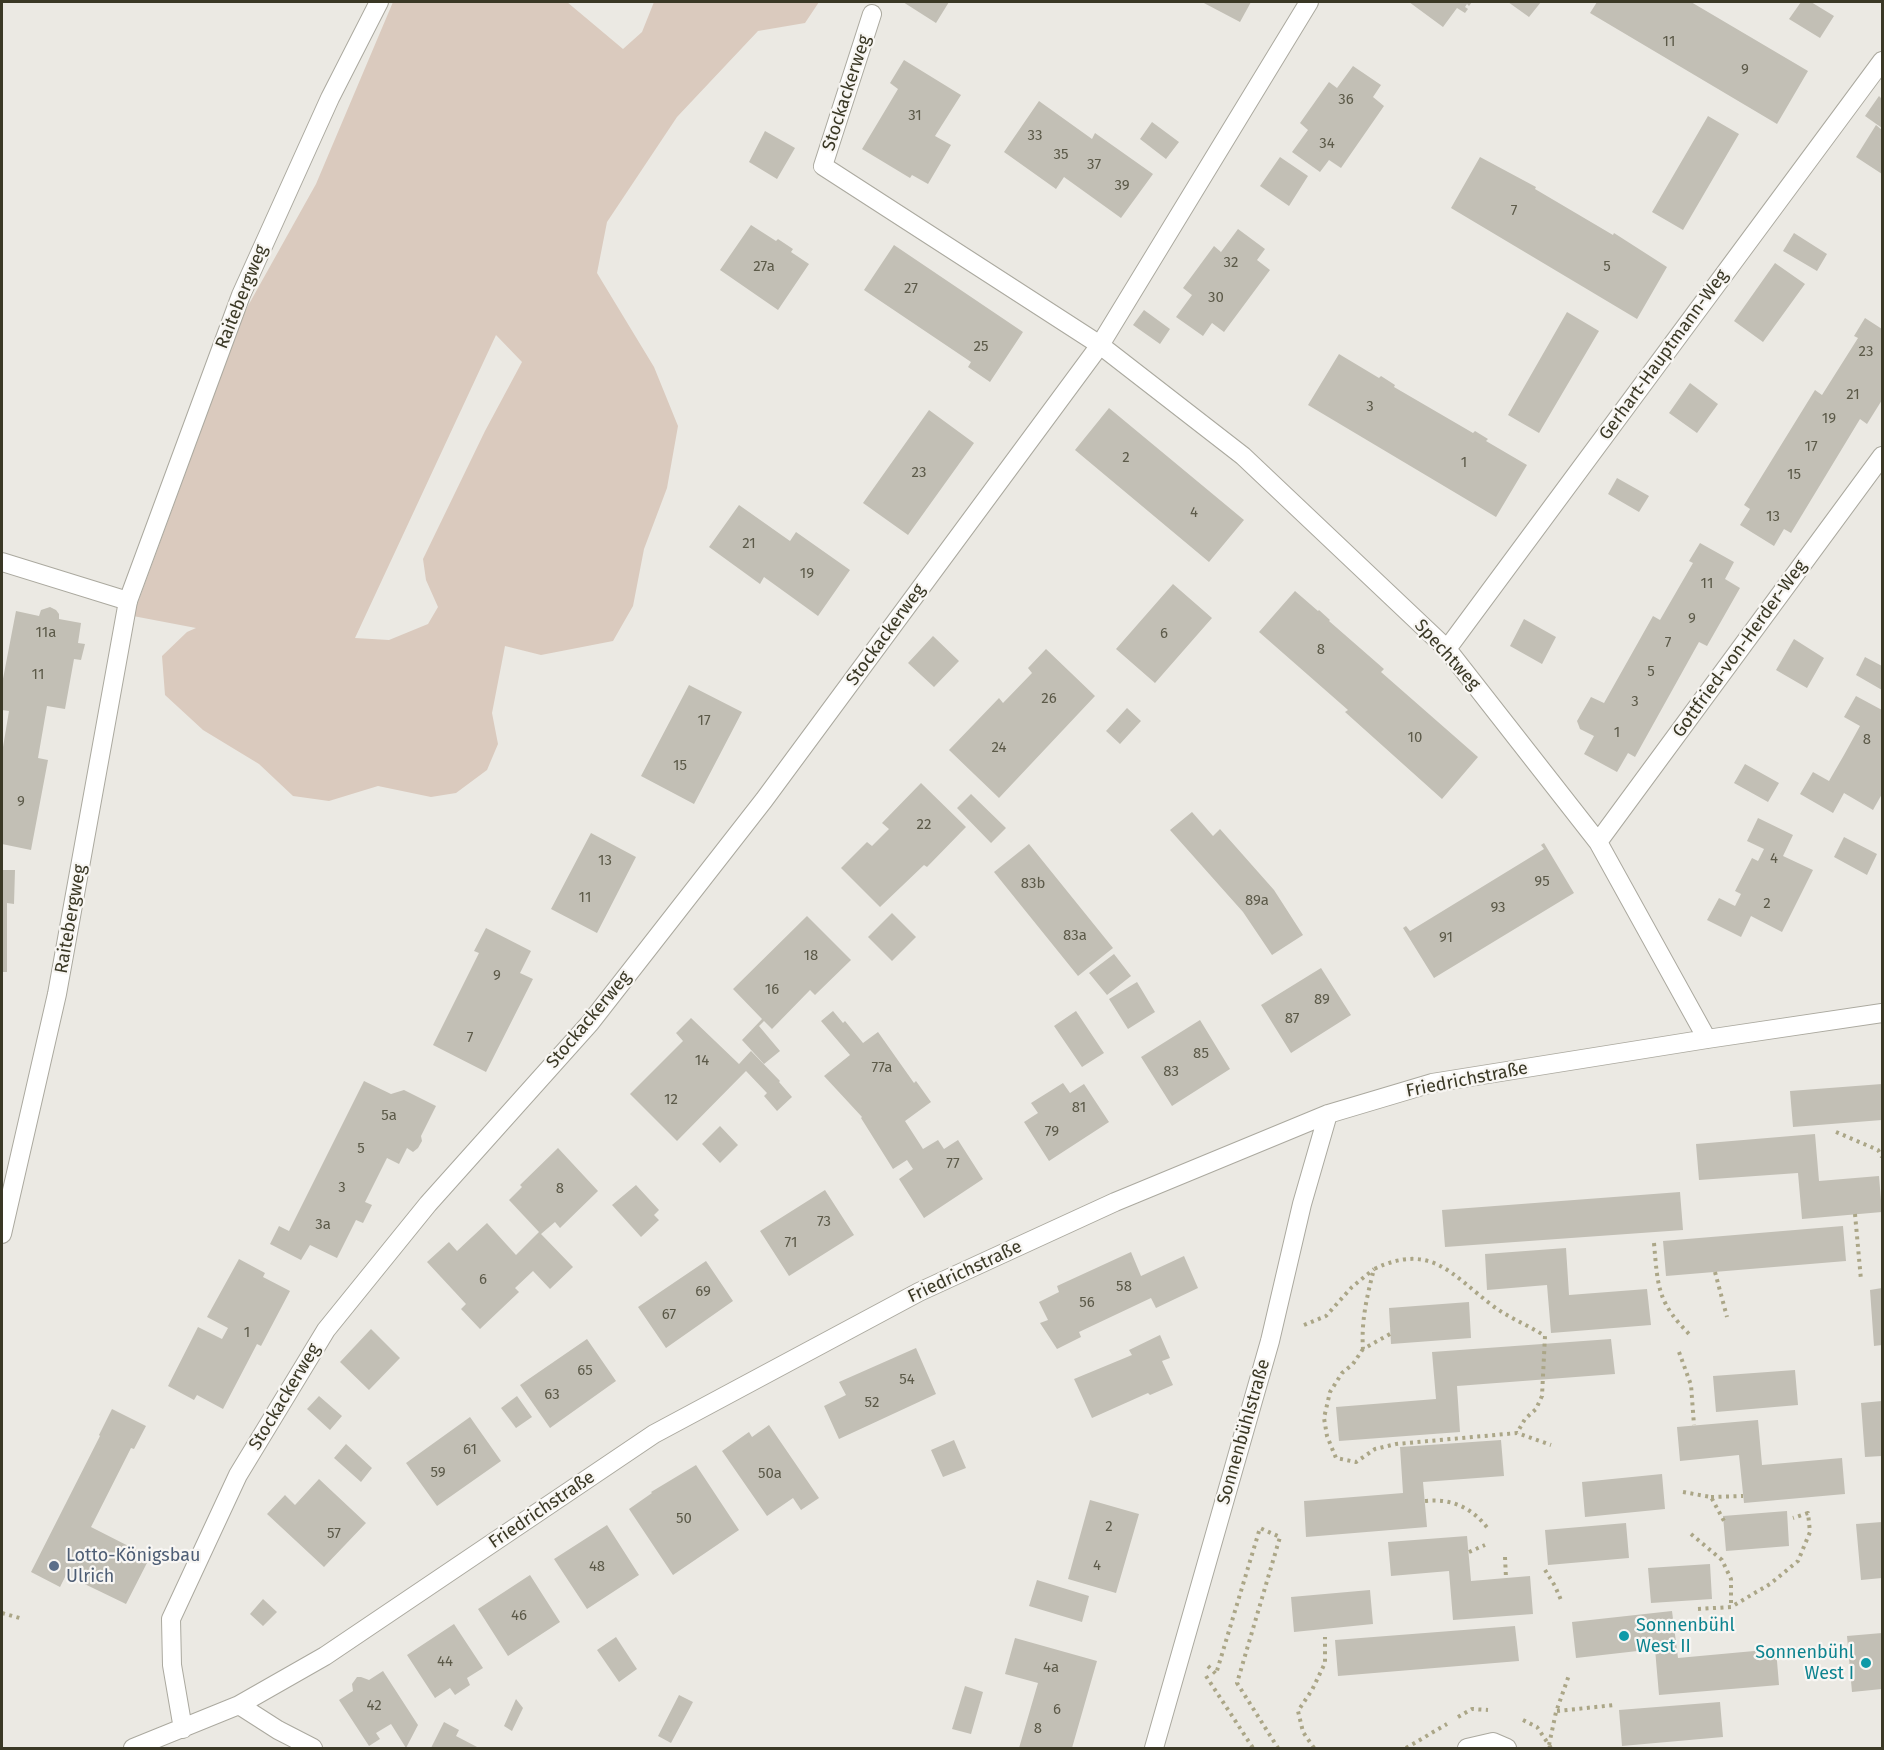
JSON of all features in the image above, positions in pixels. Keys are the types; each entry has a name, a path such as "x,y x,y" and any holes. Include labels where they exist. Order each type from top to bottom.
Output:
{"street":[{"name":"Raitebergweg","path":"2,1234 57,994 128,601 241,295 330,98 379,2"},
{"name":"Stockackerweg","path":"183,1729 172,1665 171,1619 238,1475 326,1330 428,1204 604,1004 764,800 1100,345 1309,2"},
{"name":"Stockackerweg","path":"872,14 823,166 1100,345"},
{"name":"Gerhart-Hauptmann-Weg","path":"1447,649 1882,62"},
{"name":"Spechtweg","path":"1100,345 1243,456 1447,649 1598,842 1707,1039"},
{"name":"Gottfried-von-Herder-Weg","path":"1598,842 1882,456"},
{"path":"2,562 128,601"},
{"name":"Friedrichstraße","path":"133,1749 239,1705 325,1656 664,1429 920,1292 1115,1202 1328,1114 1432,1083 1882,1012"},
{"name":"Sonnenbühlstraße","path":"1154,1749 1270,1341 1302,1204 1328,1114"},
{"path":"239,1705 313,1749"},
{"path":"1467,1749 1493,1743 1507,1749"}],"path":[{"path":"1836,1132 1878,1150 1882,1157"},
{"path":"1855,1214 1861,1280"},
{"path":"1654,1244 1659,1291 1668,1310 1692,1337"},
{"path":"1312,1322 1326,1316 1352,1287 1374,1269 1387,1263 1414,1258 1433,1262 1463,1281 1503,1313 1528,1324 1545,1336 1542,1396 1536,1409 1525,1419 1517,1433"},
{"path":"1363,1349 1361,1328 1374,1269"},
{"path":"1715,1272 1727,1317"},
{"path":"1390,1334 1363,1349 1353,1364 1342,1373 1330,1392 1324,1418 1327,1436 1336,1458 1356,1462 1376,1449 1396,1444 1517,1433 1551,1445"},
{"path":"1679,1352 1691,1385 1694,1425"},
{"path":"1683,1492 1711,1497 1743,1496"},
{"path":"1711,1497 1724,1521"},
{"path":"1425,1501 1456,1503 1480,1517 1489,1530"},
{"path":"1698,1609 1731,1607 1770,1584 1798,1561 1810,1532 1808,1513 1793,1518"},
{"path":"1185,1642 1216,1674 1260,1528 1280,1537 1237,1683 1278,1749"},
{"path":"1691,1534 1722,1560 1731,1579 1731,1607"},
{"path":"1469,1552 1485,1545"},
{"path":"1505,1557 1506,1578"},
{"path":"1545,1570 1561,1600"},
{"path":"2,1613 22,1619"},
{"path":"1314,1749 1303,1732 1298,1711 1312,1690 1325,1663 1324,1637"},
{"path":"1185,1642 1253,1749"},
{"path":"1549,1745 1556,1712 1569,1674"},
{"path":"1556,1712 1615,1706"}],"shaded area":[{"path":"393,2 567,2 623,49 642,32 654,2 819,2 805,23 758,31 677,117 607,222 597,273 654,367 678,426 667,488 644,549 633,606 613,641 541,655 505,646 492,713 498,744 487,770 456,793 431,797 378,786 329,801 293,796 259,764 203,730 165,695 162,656 187,632 196,628 133,616 244,313 316,184","holes":["496,335 522,362 485,431 423,559 426,580 438,607 428,624 389,640 355,638"]}],"building":[{"path":"903,2 949,2 936,23"},
{"path":"1202,2 1251,2 1240,22"},
{"path":"1409,2 1472,2 1465,7 1468,9 1465,13 1457,8 1443,27"},
{"path":"1508,2 1541,2 1529,17"},
{"path":"1597,2 1691,2 1808,71 1777,124 1590,13"},
{"path":"1801,2 1811,2 1834,16 1820,38 1789,19"},
{"path":"904,60 961,95 935,136 951,145 928,184 912,175 910,178 862,149 898,89 890,83"},
{"path":"1353,66 1381,85 1373,97 1384,106 1341,168 1329,160 1320,172 1292,152 1308,130 1300,123 1329,82 1337,88"},
{"path":"1879,96 1882,99 1882,128 1865,116"},
{"path":"1039,101 1092,139 1095,133 1153,174 1121,218 1064,177 1056,189 1004,152"},
{"path":"1708,116 1739,134 1683,230 1652,212"},
{"path":"1152,122 1179,142 1166,159 1140,139"},
{"path":"1876,125 1882,130 1882,174 1856,157"},
{"path":"765,131 795,148 777,179 749,162"},
{"path":"1280,157 1308,176 1289,206 1260,186"},
{"path":"1480,157 1536,187 1535,189 1613,235 1614,233 1667,267 1637,319 1451,208"},
{"path":"751,225 793,249 791,252 809,264 778,310 720,270"},
{"path":"1238,229 1265,249 1257,260 1270,270 1224,332 1212,323 1203,336 1176,317 1192,295 1183,288 1214,246 1221,252"},
{"path":"1794,233 1827,254 1817,271 1783,251"},
{"path":"894,245 1023,332 990,382 968,367 971,362 864,290"},
{"path":"1775,263 1805,284 1763,342 1734,321"},
{"path":"1144,310 1170,329 1160,344 1133,325"},
{"path":"1567,312 1599,331 1539,433 1508,415"},
{"path":"1865,318 1882,329 1882,400 1867,424 1860,419 1791,533 1784,529 1774,546 1740,525 1750,509 1744,505 1815,390 1822,395 1858,338 1854,336"},
{"path":"1339,354 1379,378 1381,376 1395,385 1394,387 1473,433 1475,431 1488,439 1486,441 1527,465 1496,517 1308,405"},
{"path":"1690,383 1718,404 1697,433 1669,413"},
{"path":"1109,408 1244,520 1209,562 1075,450"},
{"path":"929,410 974,443 908,535 863,503"},
{"path":"1617,478 1649,496 1639,512 1608,494"},
{"path":"739,505 790,541 796,532 850,570 818,616 764,577 760,584 709,547"},
{"path":"1700,543 1734,562 1725,579 1740,588 1707,646 1699,642 1635,757 1628,753 1617,772 1584,754 1594,736 1580,729 1577,721 1591,697 1604,703 1653,616 1660,620 1693,563 1689,561"},
{"path":"1173,584 1212,618 1155,683 1116,649"},
{"path":"1295,591 1384,669 1381,672 1478,757 1442,799 1345,712 1348,710 1259,632"},
{"path":"50,607 59,614 59,619 81,623 78,643 85,644 81,660 74,659 65,709 47,706 38,758 48,760 31,850 2,844 2,753 9,711 2,710 2,684 16,611 39,616 41,610"},
{"path":"1524,619 1556,637 1542,664 1510,646"},
{"path":"933,636 959,661 934,687 908,663"},
{"path":"1794,639 1824,658 1807,688 1776,670"},
{"path":"1046,649 1095,696 999,798 949,750 999,698 1003,703 1032,673 1028,668"},
{"path":"1865,657 1882,666 1882,690 1856,675"},
{"path":"689,685 742,712 694,804 641,776"},
{"path":"1856,696 1882,710 1882,794 1873,810 1844,793 1833,813 1800,794 1813,772 1829,781 1844,755 1860,726 1844,717"},
{"path":"1127,708 1141,721 1120,744 1106,731"},
{"path":"1745,764 1779,783 1768,802 1734,783"},
{"path":"921,783 966,827 927,867 924,865 880,907 841,868 867,842 872,846 889,829 882,823"},
{"path":"971,794 1006,828 991,843 957,808"},
{"path":"1192,812 1213,836 1220,829 1274,890 1303,935 1272,955 1243,912 1170,830"},
{"path":"1758,818 1793,835 1783,856 1813,870 1782,932 1751,916 1741,937 1707,920 1719,898 1735,906 1741,894 1735,891 1752,858 1758,861 1764,849 1747,841"},
{"path":"591,833 636,857 597,933 551,909"},
{"path":"1844,837 1877,854 1867,875 1834,857"},
{"path":"1544,843 1574,893 1434,978 1403,928 1406,926 1410,931 1544,849 1541,845"},
{"path":"1029,844 1113,948 1078,976 994,872"},
{"path":"2,870 15,870 14,904 7,903 7,972 2,972"},
{"path":"892,913 916,937 892,961 868,937"},
{"path":"807,916 851,960 815,995 810,990 772,1029 764,1021 759,1026 780,1051 764,1064 742,1040 762,1019 733,989"},
{"path":"486,928 531,951 520,973 533,979 486,1072 433,1045 479,953 474,951"},
{"path":"1114,954 1131,976 1107,995 1089,973"},
{"path":"1321,968 1351,1015 1291,1053 1261,1005"},
{"path":"1137,982 1155,1012 1128,1029 1109,999"},
{"path":"833,1011 843,1023 845,1021 863,1043 878,1032 914,1083 916,1081 931,1102 905,1121 923,1149 938,1140 944,1149 958,1140 983,1179 924,1218 899,1179 913,1169 907,1160 893,1169 862,1117 824,1076 850,1055 821,1021"},
{"path":"1076,1011 1104,1053 1082,1067 1054,1026"},
{"path":"691,1018 739,1064 751,1051 792,1097 777,1111 764,1096 767,1093 746,1071 677,1141 630,1094 683,1041 676,1033"},
{"path":"1200,1020 1230,1069 1172,1106 1141,1057"},
{"path":"364,1081 391,1094 404,1090 436,1106 421,1136 422,1141 418,1148 413,1152 407,1148 399,1164 387,1158 365,1202 372,1205 363,1223 356,1220 337,1258 310,1245 301,1260 270,1244 279,1226 289,1231"},
{"path":"1063,1083 1070,1093 1084,1084 1109,1122 1049,1161 1024,1122 1038,1113 1031,1103"},
{"path":"1882,1084 1882,1120 1793,1127 1790,1091"},
{"path":"720,1126 738,1145 720,1163 702,1144"},
{"path":"1815,1134 1819,1181 1879,1176 1882,1212 1802,1219 1798,1173 1699,1180 1696,1144"},
{"path":"558,1148 598,1191 560,1228 555,1222 541,1234 573,1267 550,1289 533,1271 515,1288 519,1292 480,1329 461,1309 466,1304 427,1262 449,1242 457,1251 487,1223 516,1255 539,1232 509,1200 522,1187 520,1185"},
{"path":"636,1185 659,1210 654,1215 659,1220 641,1237 612,1205"},
{"path":"825,1190 854,1235 789,1276 760,1231"},
{"path":"1680,1192 1683,1230 1445,1247 1442,1210"},
{"path":"1843,1226 1846,1261 1666,1276 1663,1241"},
{"path":"1566,1248 1569,1295 1647,1289 1651,1325 1551,1333 1547,1285 1487,1290 1485,1254"},
{"path":"1131,1252 1141,1276 1184,1256 1198,1288 1156,1308 1151,1298 1079,1332 1081,1337 1057,1349 1040,1323 1048,1320 1039,1302 1059,1292 1057,1286"},
{"path":"239,1259 265,1273 263,1277 290,1291 261,1346 257,1344 223,1409 197,1395 194,1400 168,1386 198,1327 222,1339 228,1328 207,1317"},
{"path":"706,1261 733,1301 666,1348 638,1307"},
{"path":"1882,1288 1882,1345 1874,1346 1870,1290"},
{"path":"1469,1302 1471,1338 1391,1344 1389,1308"},
{"path":"371,1329 400,1358 369,1390 340,1362"},
{"path":"1160,1335 1170,1358 1162,1361 1173,1385 1150,1395 1148,1393 1092,1418 1074,1379 1132,1355 1129,1350"},
{"path":"587,1339 616,1381 550,1428 520,1385"},
{"path":"1611,1339 1615,1374 1457,1386 1460,1432 1339,1441 1336,1407 1436,1399 1432,1352"},
{"path":"916,1348 936,1394 839,1439 824,1406 846,1395 839,1382"},
{"path":"1795,1370 1798,1405 1716,1412 1713,1376"},
{"path":"319,1396 342,1416 330,1430 307,1409"},
{"path":"517,1396 532,1417 516,1428 501,1408"},
{"path":"1882,1401 1882,1456 1865,1457 1861,1403"},
{"path":"112,1409 146,1426 134,1449 131,1448 91,1527 150,1557 126,1604 66,1575 60,1587 31,1572"},
{"path":"470,1417 501,1461 437,1506 406,1463"},
{"path":"1758,1420 1762,1465 1842,1458 1845,1494 1744,1503 1739,1455 1680,1461 1677,1427"},
{"path":"769,1425 819,1498 801,1510 793,1498 767,1516 722,1451 749,1432 752,1437"},
{"path":"954,1440 966,1468 943,1477 931,1450"},
{"path":"1501,1440 1504,1476 1423,1482 1427,1527 1306,1537 1304,1501 1403,1493 1400,1447"},
{"path":"346,1444 372,1468 361,1482 334,1458"},
{"path":"696,1465 739,1530 673,1575 629,1509 651,1492"},
{"path":"1662,1474 1665,1509 1585,1517 1582,1482"},
{"path":"319,1479 366,1523 324,1567 267,1514 285,1495 295,1505"},
{"path":"1090,1500 1139,1514 1116,1593 1068,1579"},
{"path":"1787,1511 1789,1546 1726,1551 1723,1516"},
{"path":"1882,1522 1882,1578 1861,1580 1856,1524"},
{"path":"1626,1523 1629,1558 1548,1565 1545,1530"},
{"path":"607,1525 639,1575 587,1609 554,1559"},
{"path":"1467,1536 1471,1581 1530,1576 1533,1614 1453,1620 1449,1571 1391,1576 1388,1542"},
{"path":"1710,1564 1712,1599 1651,1603 1648,1568"},
{"path":"530,1575 560,1622 508,1656 478,1609"},
{"path":"1037,1580 1089,1596 1082,1622 1029,1606"},
{"path":"1370,1590 1373,1624 1294,1632 1291,1597"},
{"path":"263,1599 277,1612 263,1626 250,1614"},
{"path":"1672,1611 1678,1658 1776,1649 1779,1685 1659,1695 1655,1649 1576,1658 1572,1622"},
{"path":"454,1624 483,1668 467,1678 470,1685 455,1695 450,1688 435,1698 407,1655"},
{"path":"1515,1626 1519,1661 1338,1676 1335,1640"},
{"name":"Sonnenbühl West I","path":"1882,1633 1882,1689 1852,1692 1847,1636"},
{"path":"616,1637 637,1669 619,1682 597,1650"},
{"path":"1015,1638 1097,1661 1072,1748 1019,1748 1038,1683 1005,1674"},
{"path":"383,1671 418,1725 406,1748 391,1724 376,1733 380,1739 369,1746 339,1700 353,1691 352,1684 357,1677 369,1680"},
{"path":"965,1686 983,1692 971,1734 952,1729"},
{"path":"679,1695 693,1702 671,1743 658,1736"},
{"path":"516,1699 523,1708 512,1731 504,1726"},
{"path":"1720,1702 1723,1737 1622,1746 1619,1710"},
{"path":"444,1722 459,1730 456,1736 479,1748 431,1748"}],"place":[{"name":"Lotto-Königsbau Ulrich","path":"54,1566"},
{"name":"Sonnenbühl West II","path":"1624,1636"},
{"name":"Sonnenbühl West I","path":"1866,1663"}]}
